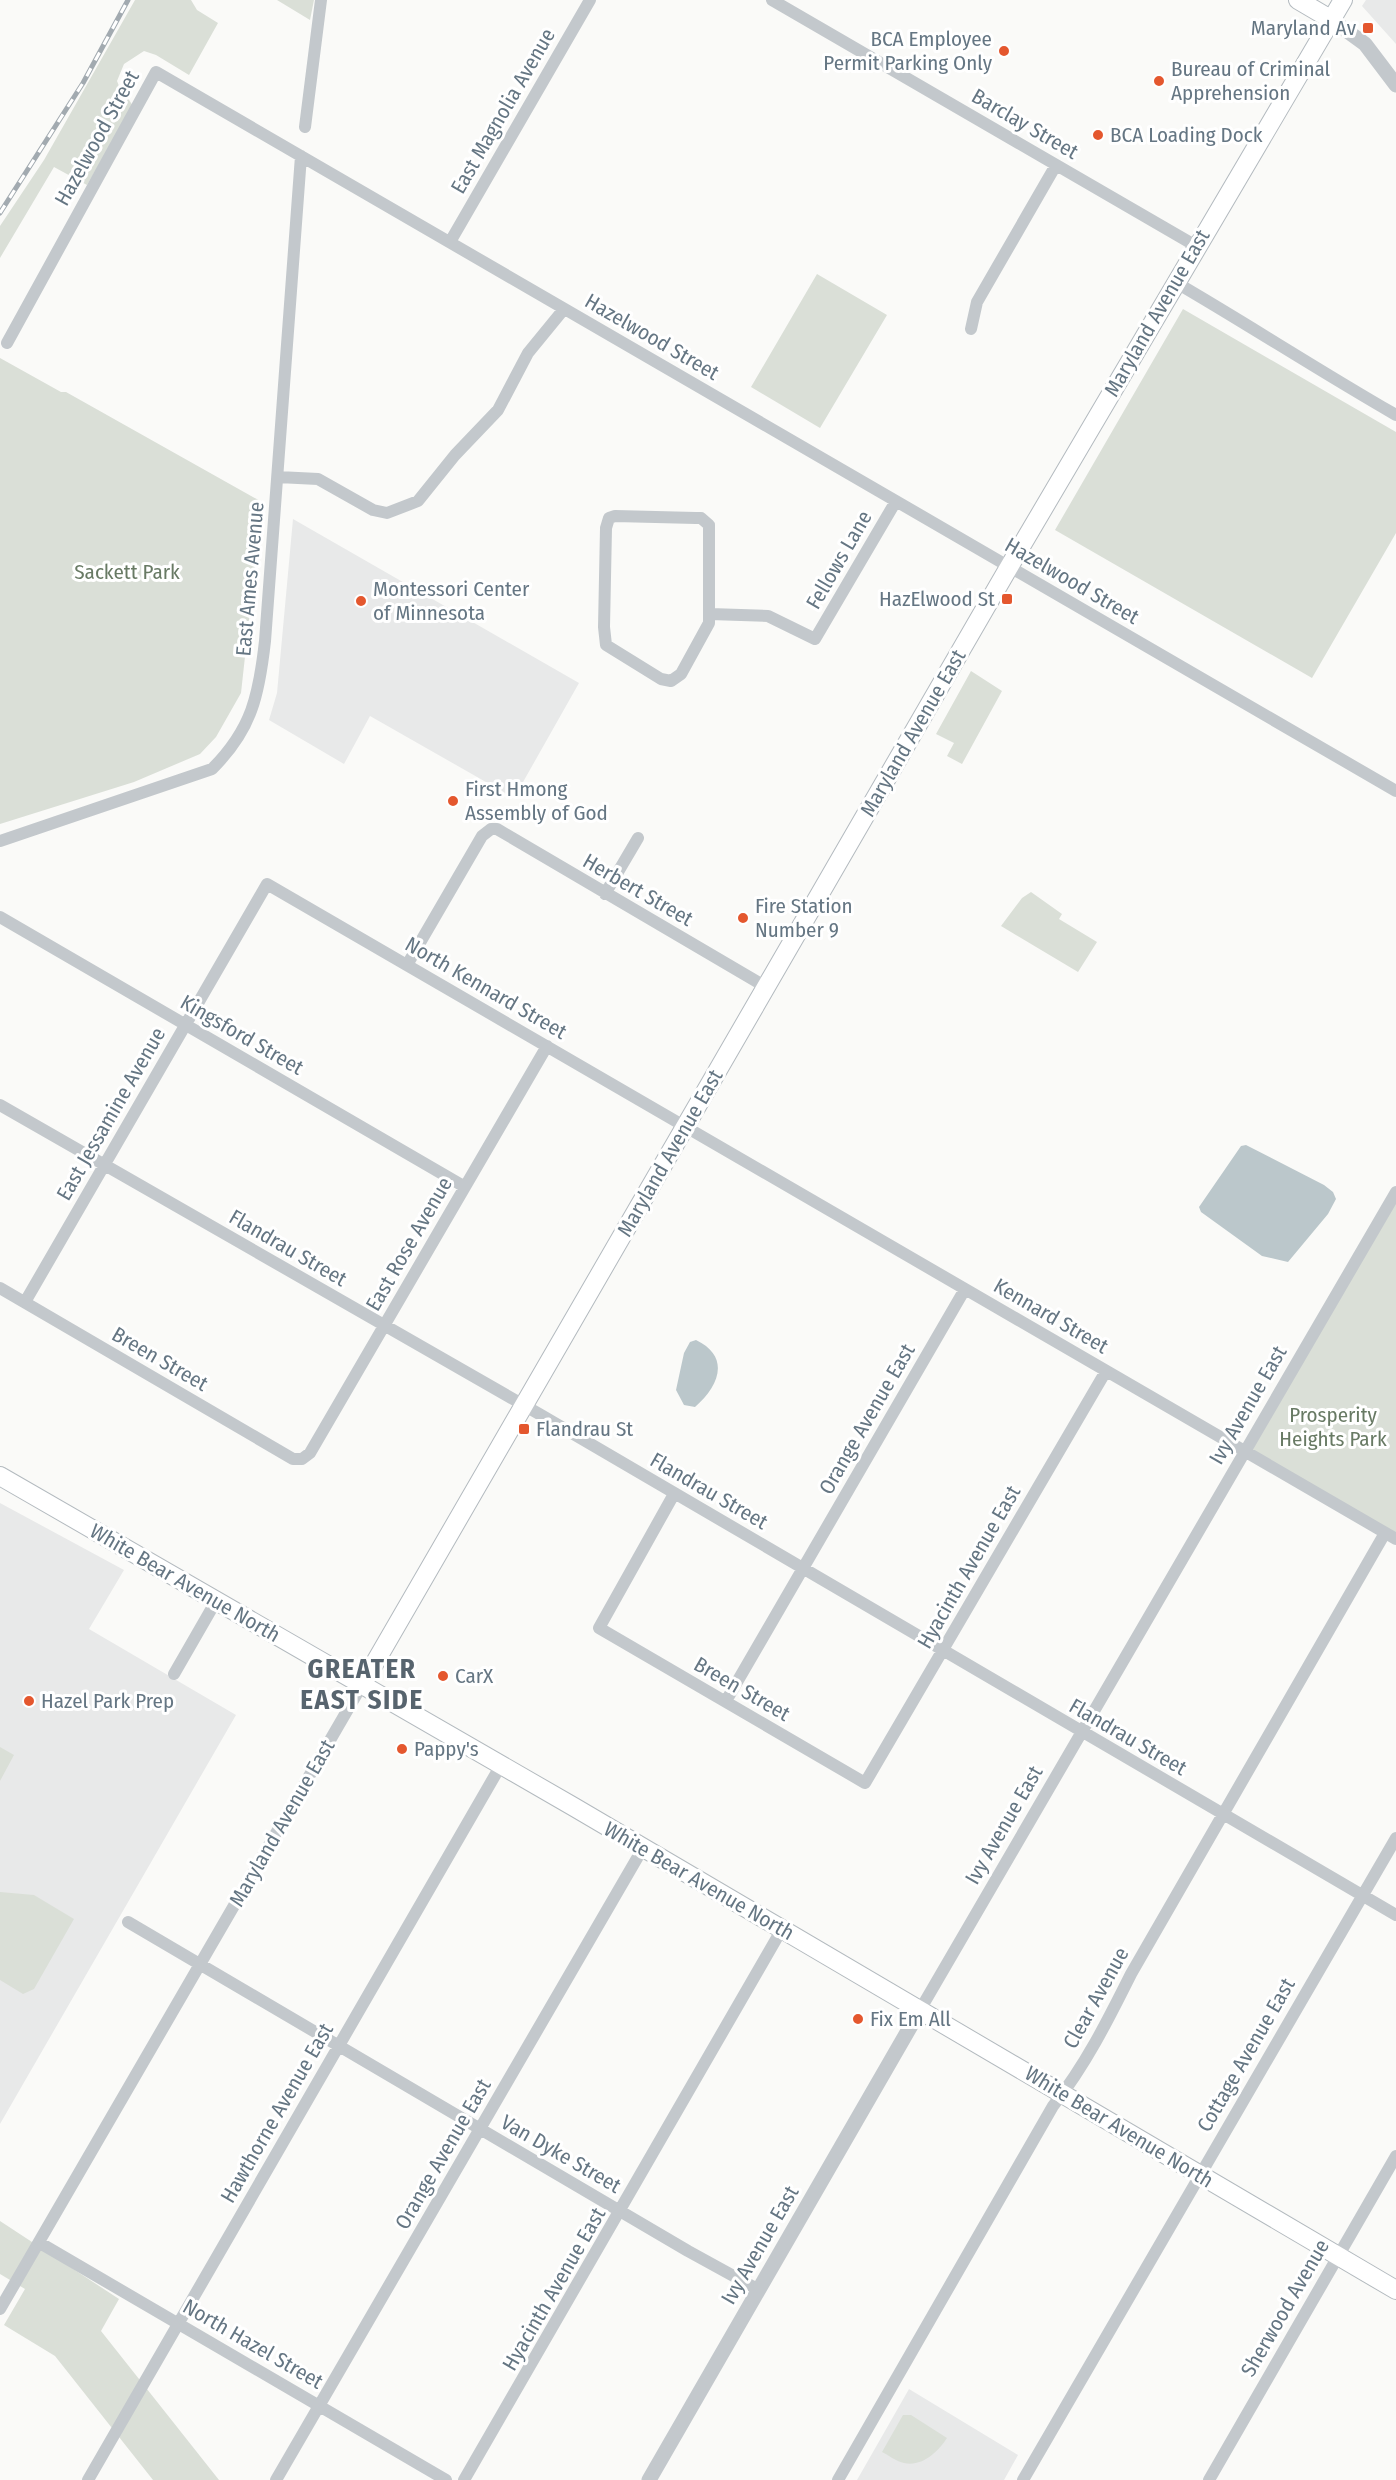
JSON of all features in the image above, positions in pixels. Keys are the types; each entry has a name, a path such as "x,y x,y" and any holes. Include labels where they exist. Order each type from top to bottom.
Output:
{"main road":[{"path":"1298,0 1332,20"},
{"name":"Maryland Avenue East","path":"362,1684 1175,282 1343,0"},
{"name":"White Bear Avenue North","path":"0,1476 644,1848 1396,2290"}],"street":[{"path":"305,127 321,0"},
{"name":"East Magnolia Avenue","path":"450,242 590,0"},
{"name":"Barclay Street","path":"772,0 1196,246"},
{"path":"1332,20 1365,44 1396,84"},
{"name":"Hazelwood Street","path":"6,343 156,72 1396,790"},
{"name":"East Ames Avenue","path":"0,841 212,769 230,750 249,716 259,690 278,477 281,406 301,156"},
{"path":"971,329 977,302 1056,165"},
{"path":"1175,282 1396,415"},
{"path":"278,477 318,479 373,510 387,513 418,501 455,455 498,410 528,353 564,309"},
{"name":"Fellows Lane","path":"710,614 768,616 815,639 896,501"},
{"path":"615,516 664,517 696,518 706,521 710,531 710,614 706,632 676,680 666,681 611,650 604,639 606,528 609,518 615,516"},
{"name":"Herbert Street","path":"407,965 482,837 491,829 503,832 766,987"},
{"path":"605,894 638,838"},
{"name":"North Kennard Street","path":"267,884 686,1126"},
{"name":"East Jessamine Avenue","path":"25,1302 267,884"},
{"name":"Kingsford Street","path":"0,916 465,1186"},
{"name":"East Rose Avenue","path":"302,1459 310,1453 547,1046"},
{"name":"Flandrau Street","path":"0,1105 524,1406 1396,1915"},
{"name":"Kennard Street","path":"686,1126 1391,1536"},
{"name":"Ivy Avenue East","path":"649,2480 1396,1192"},
{"name":"Breen Street","path":"0,1288 293,1459 302,1459"},
{"name":"Orange Avenue East","path":"726,1701 965,1289"},
{"name":"Hyacinth Avenue East","path":"865,1783 1106,1371"},
{"name":"Breen Street","path":"674,1494 599,1628 865,1783"},
{"name":"Clear Avenue","path":"838,2480 1052,2107 1063,2094 1104,2027 1131,1974 1222,1814 1391,1536"},
{"path":"174,1674 216,1601"},
{"name":"Maryland Avenue East","path":"0,2309 362,1684"},
{"name":"Hawthorne Avenue East","path":"88,2480 501,1765"},
{"name":"Cottage Avenue East","path":"1023,2480 1396,1838"},
{"name":"Orange Avenue East","path":"276,2480 644,1848"},
{"name":"Van Dyke Street","path":"128,1922 621,2212 759,2290"},
{"name":"Hyacinth Avenue East","path":"464,2480 621,2212 782,1929"},
{"name":"Sherwood Avenue","path":"1209,2480 1396,2156"},
{"name":"North Hazel Street","path":"40,2243 446,2480"}],"shaded area":[{"path":"1366,0 1396,0 1396,44 1362,6"},
{"name":"Montessori Center of Minnesota","path":"293,519 579,683 514,798 370,716 344,764 269,720 277,693"},
{"path":"1246,1145 1324,1185 1333,1192 1336,1199 1328,1214 1288,1262 1262,1256 1201,1212 1199,1207 1241,1146"},
{"path":"696,1340 714,1355 718,1372 710,1390 695,1407 684,1405 676,1390 684,1353 690,1342"},
{"path":"0,1503 124,1570 89,1629 236,1715 0,2124"},
{"path":"909,2389 1018,2455 1004,2480 857,2480"}],"green space":[{"path":"135,0 191,0 197,10 218,23 189,75 156,55 144,51 124,64 117,81 133,107 87,185 54,167 0,258 0,226 44,160"},
{"path":"277,0 314,0 310,20"},
{"path":"817,274 887,315 820,428 751,387"},
{"path":"1183,309 1396,432 1396,533 1312,678 1055,530"},
{"name":"Sackett Park","path":"0,358 61,392 66,392 262,502 241,693 216,737 200,754 134,782 0,824"},
{"path":"971,671 1002,691 962,764 947,756 954,743 936,734"},
{"path":"1031,892 1062,914 1059,919 1097,942 1078,972 1001,926 1022,898"},
{"name":"Prosperity Heights Park","path":"1396,1192 1396,1539 1245,1451"},
{"path":"0,1747 14,1755 0,1781"},
{"path":"0,1892 34,1895 74,1919 34,1989 23,1994 0,1980"},
{"path":"0,2221 119,2299 101,2331 219,2480 153,2480 55,2356 4,2325 25,2289 0,2274"},
{"path":"903,2415 911,2415 947,2438 934,2453 923,2461 904,2463 882,2452"}],"railway":[{"path":"0,213 83,83 128,0"}],"place":[{"name":"Maryland Av","path":"1368,28"},
{"name":"BCA Employee Permit Parking Only","path":"1004,51"},
{"name":"Bureau of Criminal Apprehension","path":"1159,81"},
{"name":"BCA Loading Dock","path":"1098,135"},
{"name":"HazElwood St","path":"1007,599"},
{"name":"Montessori Center of Minnesota","path":"361,601"},
{"name":"First Hmong Assembly of God","path":"453,801"},
{"name":"Fire Station Number 9","path":"743,918"},
{"name":"Flandrau St","path":"524,1429"},
{"name":"CarX","path":"443,1676"},
{"name":"Hazel Park Prep","path":"29,1701"},
{"name":"Pappy's","path":"402,1749"},
{"name":"Fix Em All","path":"858,2019"}],"district":[{"name":"GREATER EAST SIDE","path":"362,1684"}]}
